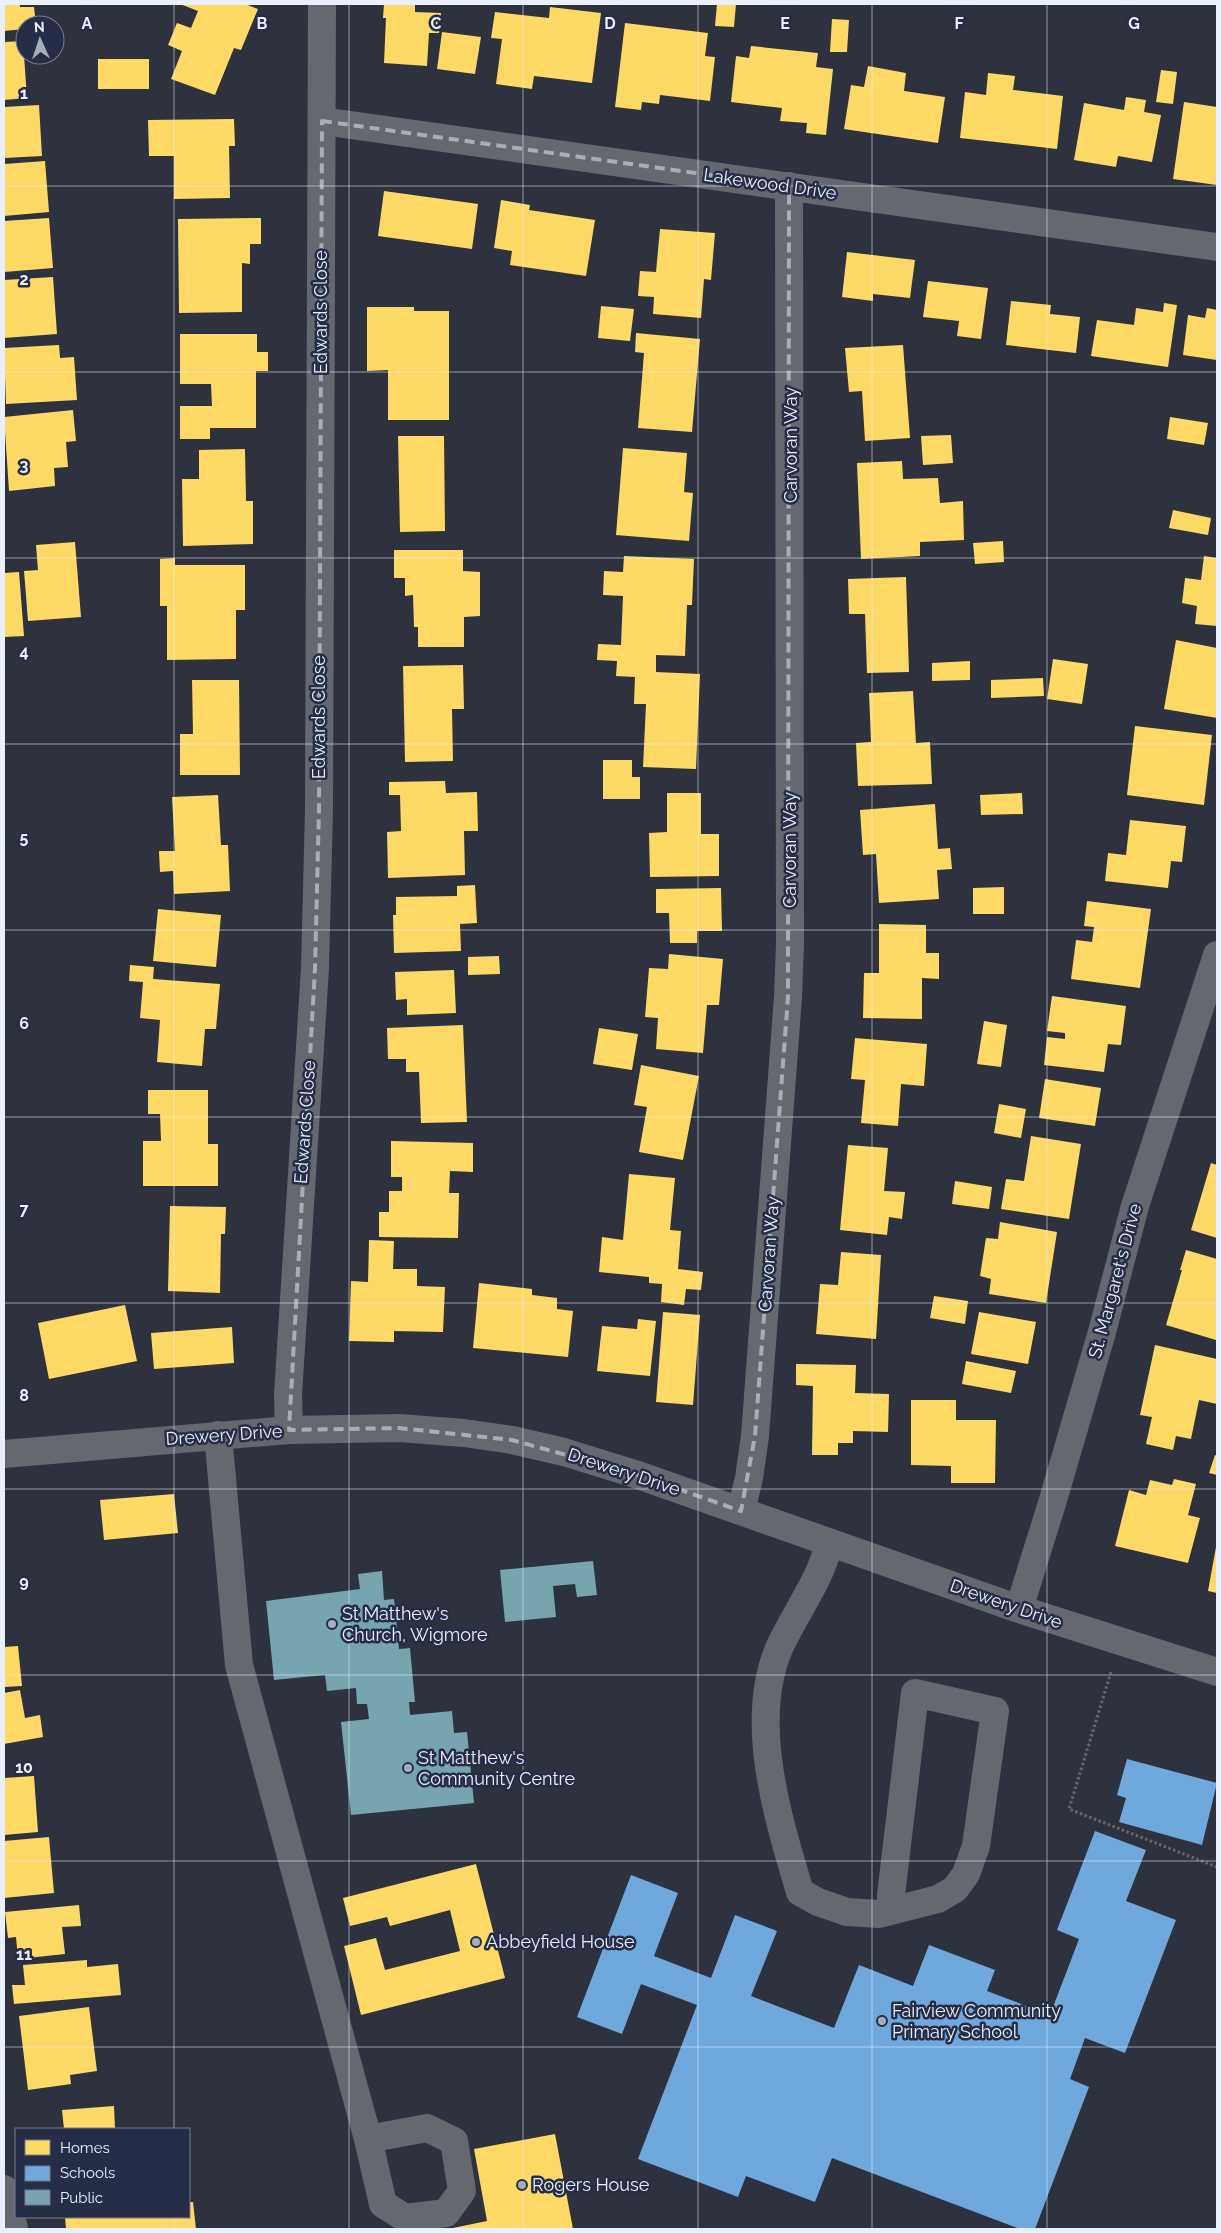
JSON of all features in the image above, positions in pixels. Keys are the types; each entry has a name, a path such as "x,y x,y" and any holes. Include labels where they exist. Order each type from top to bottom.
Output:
{"street":[{"name":"Edwards Close","path":"289,1430 288,1386 315,968 318,829 322,4"},
{"name":"Lakewood Drive","path":"322,121 1217,247"},
{"name":"Carvoran Way","path":"741,1510 749,1478 755,1436 788,997 791,465 789,186"},
{"name":"St. Margaret's Drive","path":"1019,1609 1059,1481 1135,1206 1217,955"},
{"name":"Drewery Drive","path":"4,1454 289,1430 399,1428 464,1433 512,1440 626,1471 1019,1609 1217,1672"},
{"path":"218,1435 239,1665 368,2139"},
{"path":"830,1543 817,1577 780,1647 768,1688 765,1724 770,1770 781,1831 800,1892 818,1902 847,1912 879,1914 938,1899 955,1889 966,1874 976,1846 995,1711 915,1694 891,1896 892,1910"},
{"path":"4,2189 14,2229"}],"path":[{"path":"1121,1643 1069,1809 1217,1867"}],"highlighted area":[{"path":"322,121 789,186 788,997 755,1436 741,1511 635,1474 512,1440 399,1428 289,1430 315,968 319,809"}],"building: Homes":[{"path":"4,4 20,4 20,7 34,7 35,15 15,15 15,30 4,31"},
{"path":"180,4 245,4 258,9 241,50 234,48 215,95 171,79 182,51 168,45 177,23 191,28 198,11"},
{"path":"384,4 415,4 415,12 441,13 439,33 429,33 427,66 384,63 386,18 383,18"},
{"path":"717,4 736,4 734,27 715,26"},
{"path":"550,7 601,13 592,83 534,76 532,89 496,84 502,39 491,38 495,12 549,18"},
{"path":"832,19 849,20 847,52 830,52"},
{"path":"625,23 708,33 705,56 715,57 710,101 660,95 659,104 642,102 641,110 615,107"},
{"path":"442,32 481,37 475,74 437,69"},
{"path":"15,41 15,65 25,65 27,98 4,100 4,42"},
{"path":"751,46 818,53 816,67 833,69 826,135 806,133 807,123 780,121 782,108 731,102 736,56 749,58"},
{"path":"98,59 149,59 149,89 98,89"},
{"path":"868,66 906,73 904,91 945,97 938,143 844,129 851,85 864,87"},
{"path":"1161,70 1177,72 1173,104 1156,102"},
{"path":"988,73 1015,76 1013,90 1063,96 1057,149 960,138 965,92 986,95"},
{"path":"1126,97 1146,100 1144,112 1161,115 1152,162 1118,156 1116,167 1074,160 1084,103 1124,110"},
{"path":"1184,102 1217,107 1217,185 1173,179"},
{"path":"39,105 42,156 4,158 4,107"},
{"path":"234,119 235,146 229,146 230,198 174,199 174,156 149,156 148,120"},
{"path":"45,161 49,212 4,216 4,164"},
{"path":"384,191 478,204 472,249 378,236"},
{"path":"501,200 530,205 529,210 595,220 586,276 510,265 512,251 494,248"},
{"path":"49,218 53,268 4,272 4,221"},
{"path":"261,218 261,244 250,244 250,264 242,263 242,312 179,313 178,219"},
{"path":"660,229 715,233 711,280 704,279 701,318 653,314 654,297 638,296 640,271 656,272"},
{"path":"847,252 915,260 910,298 873,294 873,301 842,297"},
{"path":"53,277 57,334 4,338 4,280"},
{"path":"928,281 988,288 981,339 957,336 959,321 923,317"},
{"path":"1011,301 1051,305 1050,314 1080,317 1076,353 1006,345"},
{"path":"1164,303 1177,305 1168,367 1091,356 1097,320 1134,325 1136,308 1163,312"},
{"path":"601,306 634,309 630,341 598,338"},
{"path":"367,307 414,307 414,311 449,311 449,420 388,420 388,370 367,371"},
{"path":"1207,308 1217,310 1217,360 1183,355 1188,315 1205,318"},
{"path":"636,333 700,339 692,432 638,428 644,353 635,352"},
{"path":"180,334 257,334 257,352 268,352 268,371 256,371 256,428 210,428 210,439 180,439 180,406 212,406 211,384 180,384"},
{"path":"59,345 60,358 74,357 77,400 6,404 4,348"},
{"path":"903,345 910,438 865,441 862,391 849,392 845,348"},
{"path":"73,410 76,441 66,442 68,467 54,468 55,486 9,491 4,417"},
{"path":"1170,417 1208,423 1204,445 1167,439"},
{"path":"951,435 953,463 923,465 921,436"},
{"path":"398,436 444,436 445,531 400,532"},
{"path":"623,448 687,453 684,492 693,493 689,541 616,535"},
{"path":"245,449 246,501 253,501 253,544 183,546 182,479 199,479 199,450"},
{"path":"902,461 903,479 938,478 940,503 963,501 964,540 920,542 920,556 861,559 857,463"},
{"path":"1173,510 1211,518 1208,535 1169,528"},
{"path":"1003,541 1004,562 975,564 973,543"},
{"path":"75,542 81,617 28,621 24,571 38,570 36,545"},
{"path":"394,550 463,550 463,571 480,572 480,616 464,617 464,647 418,647 418,627 414,627 413,595 405,596 405,578 394,578"},
{"path":"624,556 694,559 692,605 687,605 685,656 656,655 656,672 700,674 696,769 643,767 646,704 634,704 635,677 616,676 617,661 597,660 598,644 621,645 623,596 603,595 604,571 623,572"},
{"path":"1204,556 1217,558 1217,626 1195,624 1197,606 1182,603 1185,578 1201,580"},
{"path":"175,558 175,565 245,565 245,610 236,610 236,659 167,660 167,606 160,606 160,559"},
{"path":"19,572 24,636 4,637 4,573"},
{"path":"906,577 909,672 867,673 865,614 849,614 848,579"},
{"path":"1176,640 1217,648 1217,718 1164,709"},
{"path":"1053,659 1088,664 1082,704 1047,699"},
{"path":"970,661 970,680 932,681 932,663"},
{"path":"463,665 464,709 452,709 453,761 405,762 403,666"},
{"path":"1043,678 1044,696 991,698 991,680"},
{"path":"192,680 239,680 240,775 180,775 180,734 193,734"},
{"path":"913,691 916,743 930,742 932,784 858,786 856,743 871,742 869,693"},
{"path":"1135,726 1212,735 1204,805 1127,795"},
{"path":"603,760 632,760 632,777 640,777 640,799 603,799"},
{"path":"445,781 446,793 477,792 478,831 464,831 465,875 388,878 387,832 401,831 400,795 389,795 389,782"},
{"path":"667,793 701,793 701,834 719,834 719,876 650,877 649,833 667,832"},
{"path":"1022,793 1023,814 981,815 980,795"},
{"path":"218,795 221,845 228,845 230,891 174,894 173,871 160,872 159,851 175,851 172,797"},
{"path":"935,804 938,849 950,848 952,869 937,870 939,899 879,903 876,854 863,855 860,810"},
{"path":"1130,820 1186,826 1182,862 1171,861 1168,888 1105,881 1108,853 1126,855"},
{"path":"475,885 477,923 460,924 461,951 394,953 393,915 396,915 396,897 457,896 457,886"},
{"path":"1004,887 1004,914 973,914 973,888"},
{"path":"721,888 722,931 697,931 697,943 670,943 669,913 656,913 656,889"},
{"path":"1087,901 1151,909 1140,988 1071,979 1076,940 1092,942 1094,927 1084,926"},
{"path":"158,909 221,915 216,967 153,961"},
{"path":"879,924 926,925 926,953 939,953 939,979 922,978 922,1019 863,1018 864,973 879,973"},
{"path":"669,954 723,959 719,1005 707,1005 703,1053 656,1049 658,1018 645,1017 649,968 668,969"},
{"path":"499,956 500,974 468,975 468,957"},
{"path":"130,965 154,967 153,979 220,984 216,1029 205,1029 202,1066 157,1062 160,1020 140,1018 143,982 129,981"},
{"path":"454,970 456,1013 407,1015 407,999 396,1000 395,972"},
{"path":"1052,996 1126,1006 1121,1045 1108,1044 1104,1072 1044,1065 1047,1037 1065,1039 1065,1033 1047,1031"},
{"path":"984,1021 1007,1025 1001,1067 977,1064"},
{"path":"463,1025 467,1122 421,1123 419,1072 406,1072 406,1059 388,1059 387,1028"},
{"path":"599,1028 638,1034 632,1070 593,1064"},
{"path":"855,1038 927,1044 924,1086 901,1084 898,1126 861,1123 865,1080 851,1079"},
{"path":"641,1065 699,1076 683,1160 639,1152 647,1107 634,1105"},
{"path":"1045,1079 1101,1088 1095,1126 1039,1118"},
{"path":"148,1090 208,1090 208,1144 218,1144 218,1186 143,1186 143,1141 161,1141 160,1114 148,1114"},
{"path":"999,1104 1026,1109 1021,1138 994,1133"},
{"path":"1031,1136 1081,1144 1069,1219 1001,1209 1006,1179 1024,1181"},
{"path":"391,1141 473,1143 473,1172 450,1171 449,1193 459,1193 458,1238 379,1237 379,1212 389,1212 389,1191 402,1191 402,1177 391,1177"},
{"path":"848,1145 888,1148 884,1191 905,1192 902,1219 889,1217 887,1235 840,1230"},
{"path":"1211,1163 1217,1165 1217,1238 1191,1230"},
{"path":"629,1174 675,1178 670,1230 681,1231 678,1269 703,1272 701,1290 686,1289 684,1305 661,1302 662,1284 649,1283 649,1277 599,1272 602,1237 623,1240"},
{"path":"955,1181 992,1187 989,1209 952,1204"},
{"path":"170,1206 226,1207 225,1234 221,1234 220,1293 168,1291"},
{"path":"1000,1222 1057,1232 1046,1303 989,1294 991,1279 980,1276 986,1238 998,1239"},
{"path":"369,1240 394,1241 393,1269 417,1269 417,1286 445,1287 443,1332 394,1331 394,1342 349,1341 351,1281 368,1282"},
{"path":"1186,1250 1217,1259 1216,1340 1166,1325"},
{"path":"841,1252 881,1255 876,1339 816,1334 820,1284 838,1285"},
{"path":"479,1283 532,1289 532,1295 557,1298 557,1309 573,1311 568,1357 473,1348"},
{"path":"934,1296 968,1301 965,1324 930,1318"},
{"path":"125,1305 137,1361 49,1379 38,1323"},
{"path":"663,1312 700,1315 693,1405 656,1402"},
{"path":"979,1312 1036,1322 1028,1364 971,1354"},
{"path":"638,1319 656,1321 650,1376 597,1371 602,1326 637,1329"},
{"path":"232,1327 234,1363 154,1369 151,1333"},
{"path":"1155,1345 1217,1359 1217,1404 1199,1400 1191,1439 1176,1436 1173,1450 1146,1444 1152,1417 1140,1415"},
{"path":"966,1361 1016,1371 1011,1393 962,1384"},
{"path":"796,1364 856,1365 855,1393 889,1394 888,1432 853,1431 853,1443 838,1443 838,1455 812,1455 813,1386 796,1385"},
{"path":"911,1400 956,1400 956,1420 996,1420 995,1483 951,1483 951,1466 911,1465"},
{"path":"1215,1455 1217,1456 1217,1475 1209,1473"},
{"path":"1174,1479 1196,1484 1188,1515 1200,1518 1188,1563 1115,1546 1129,1490 1146,1495 1150,1480 1172,1485"},
{"path":"174,1494 178,1533 104,1540 100,1500"},
{"path":"1217,1547 1217,1593 1208,1591"},
{"path":"18,1646 22,1686 4,1687 4,1647"},
{"path":"20,1690 25,1718 40,1715 43,1737 4,1744 4,1693"},
{"path":"34,1776 38,1832 4,1835 4,1778"},
{"path":"49,1837 54,1893 4,1898 4,1841"},
{"name":"Abbeyfield House","path":"476,1864 505,1978 361,2015 344,1946 376,1938 385,1970 460,1951 450,1910 390,1926 387,1917 350,1926 343,1898"},
{"path":"79,1905 81,1926 62,1927 65,1954 18,1959 16,1937 8,1938 5,1912"},
{"path":"87,1960 87,1967 118,1964 121,1995 14,2004 12,1985 25,1985 23,1965"},
{"path":"89,2007 97,2071 70,2075 71,2084 28,2090 19,2016"},
{"path":"114,2106 115,2128 64,2128 62,2110"},
{"name":"Rogers House","path":"555,2134 573,2229 448,2229 487,2221 474,2149"},
{"path":"190,2202 193,2202 196,2229 66,2229 65,2218 190,2218"}],"building: Schools":[{"path":"1127,1759 1217,1783 1202,1845 1119,1822 1126,1798 1117,1795"},
{"path":"1095,1831 1146,1850 1126,1901 1176,1920 1125,2053 1085,2038 1070,2079 1089,2087 1035,2229 1020,2229 832,2158 815,2202 746,2176 738,2197 638,2159 697,2005 641,1984 622,2034 577,2017 631,1875 678,1893 654,1956 711,1978 735,1915 777,1931 751,1996 834,2028 859,1965 913,1986 929,1945 995,1970 987,1991 1050,2015 1079,1939 1057,1930"}],"building: Public":[{"path":"593,1561 597,1595 577,1597 575,1584 553,1586 556,1617 505,1622 500,1570"},
{"path":"382,1571 384,1600 394,1599 399,1649 410,1648 415,1702 409,1702 410,1715 452,1711 454,1733 467,1732 474,1803 351,1815 341,1722 369,1719 367,1704 357,1704 356,1688 327,1691 325,1675 274,1680 266,1601 360,1589 358,1574"}],"place":[{"name":"St Matthew's Church, Wigmore","path":"332,1624"},
{"name":"St Matthew's Community Centre","path":"408,1768"},
{"name":"Abbeyfield House","path":"476,1942"},
{"name":"Fairview Community Primary School","path":"882,2021"},
{"name":"Rogers House","path":"522,2185"}]}
